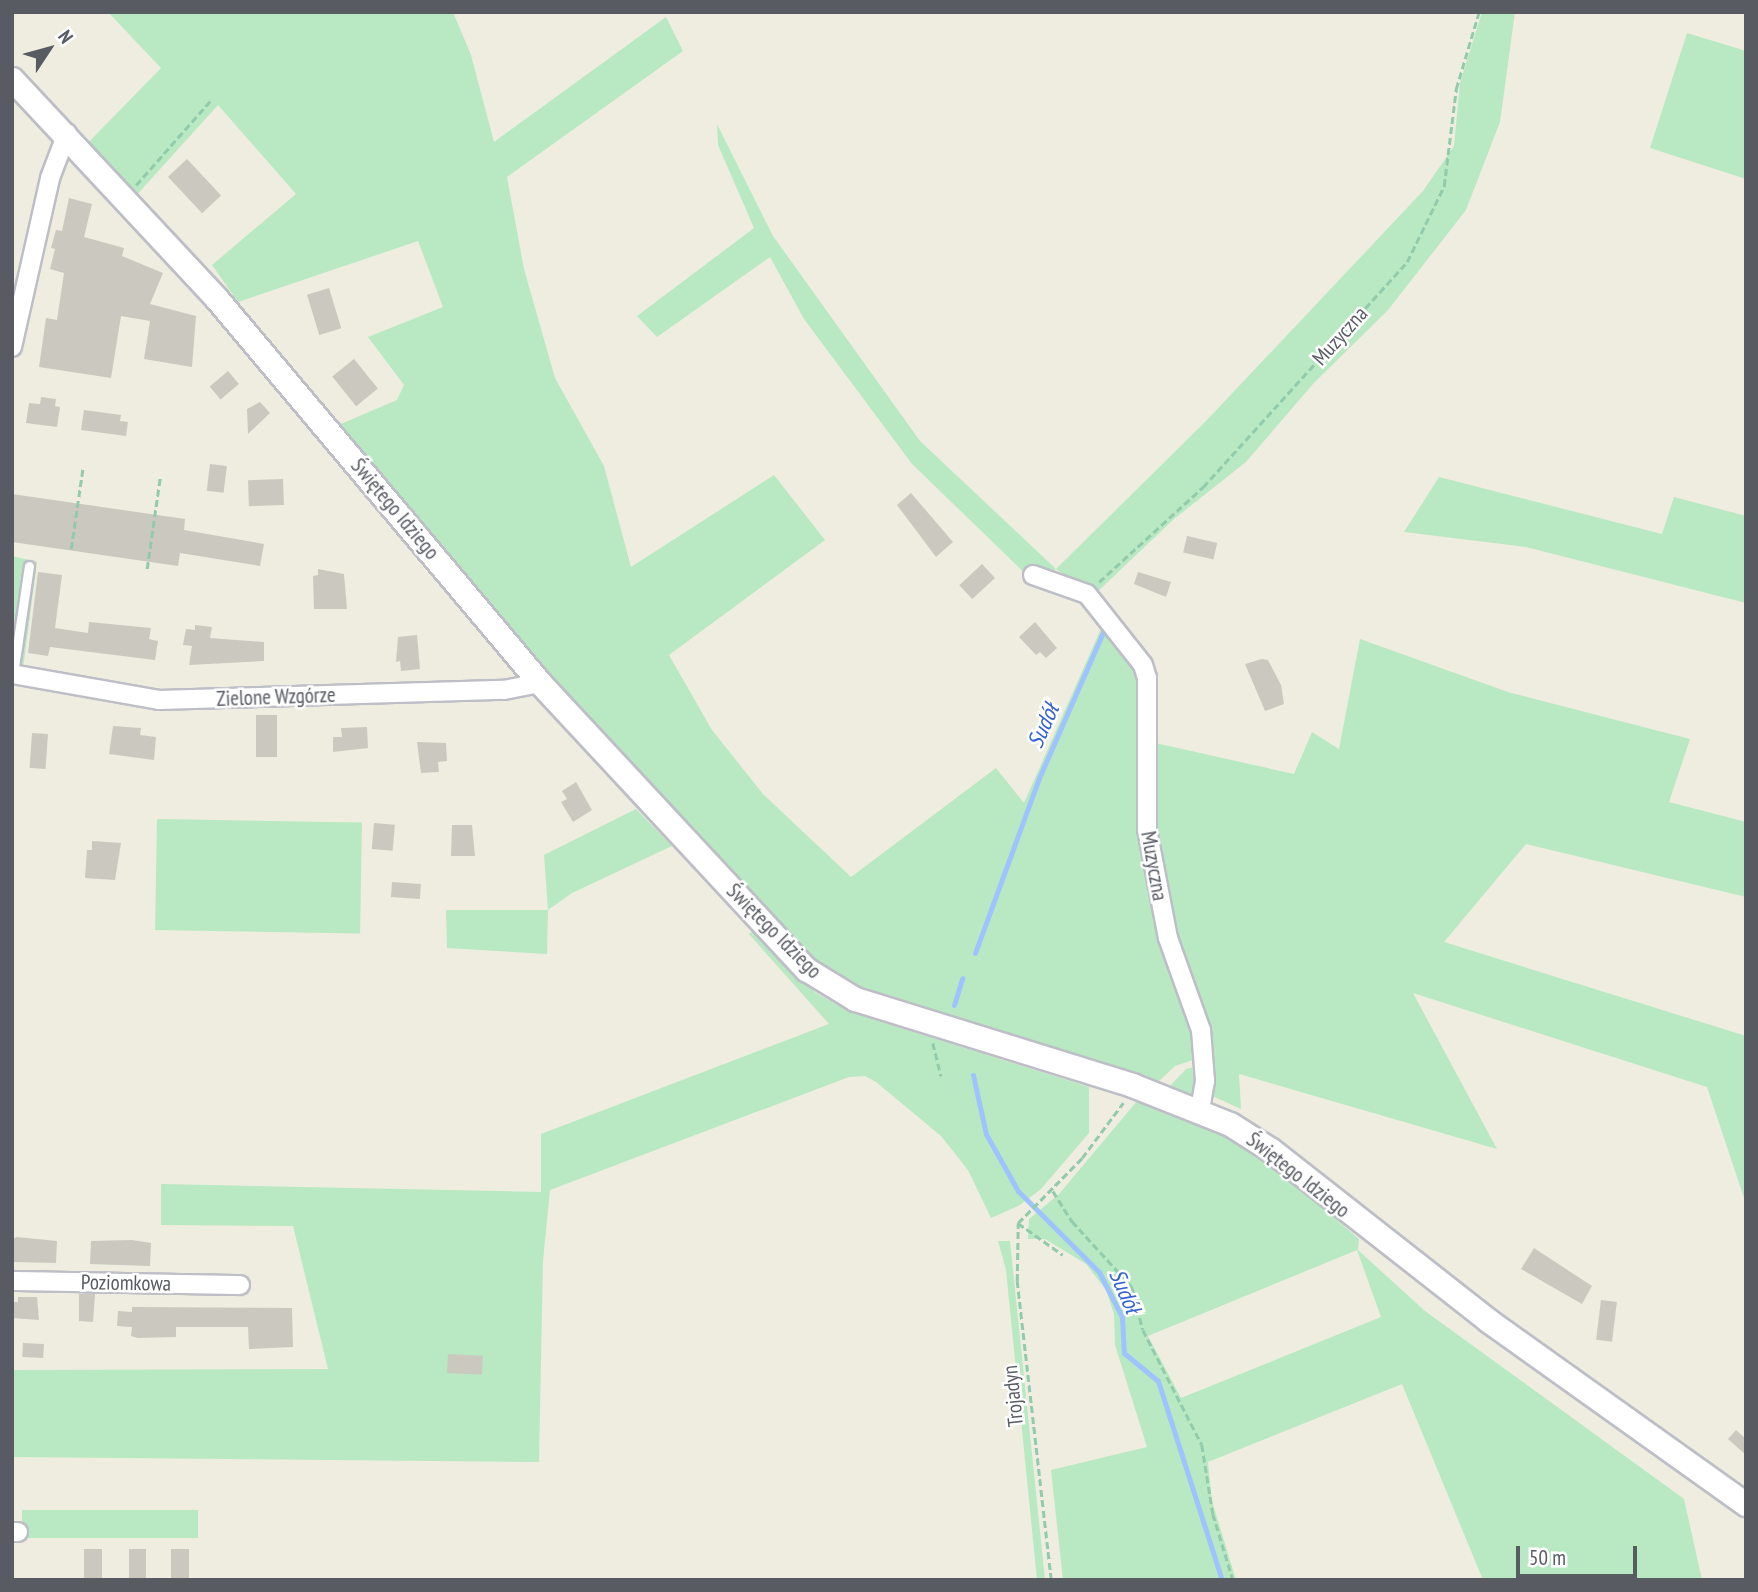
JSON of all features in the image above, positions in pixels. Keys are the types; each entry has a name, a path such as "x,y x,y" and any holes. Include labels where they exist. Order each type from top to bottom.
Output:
{"street":[{"name":"Świętego Idziego","path":"12,79 126,197 540,682 806,969 846,995 1200,1109 1271,1150 1489,1321 1746,1504"},
{"path":"12,347 50,178 67,133"},
{"path":"1034,575 1087,594"},
{"name":"Muzyczna","path":"1087,594 1143,665 1147,678 1147,828 1168,938 1201,1030 1205,1081 1200,1109"},
{"name":"Zielone Wzgórze","path":"12,674 159,700 504,690 540,682"},
{"name":"Poziomkowa","path":"12,1281 240,1285"}],"lane":[{"path":"12,674 29,566"}],"path":[{"name":"Muzyczna","path":"1087,594 1203,487 1406,262 1444,186 1456,89 1479,12"},
{"path":"126,197 210,101"},
{"path":"71,549 83,467"},
{"path":"147,569 160,478"},
{"path":"927,1022 941,1076"},
{"path":"1063,1255 1018,1223 1115,1119"},
{"path":"1052,1189 1072,1221 1132,1287 1143,1330 1202,1445 1213,1514 1233,1580"},
{"name":"Trojadyn","path":"1018,1223 1017,1281 1051,1580"}],"green space":[{"path":"108,12 453,12 471,55 494,142 666,17 683,51 507,177 524,269 555,378 604,466 631,567 774,475 825,540 669,655 712,730 763,794 851,877 996,768 1024,803 1103,624 1139,672 1140,781 1199,1058 1175,1066 1159,1081 849,987 813,963 547,680 336,426 397,400 404,385 368,337 443,307 418,241 238,302 212,265 296,194 218,105 133,199 85,146 161,68"},
{"path":"1482,12 1515,12 1500,122 1466,210 1388,310 1313,384 1246,462 1174,519 1094,595 1056,569 1206,421 1423,191 1454,146 1460,83"},
{"path":"1687,33 1746,51 1746,179 1650,148"},
{"path":"717,124 773,236 920,441 1056,569 1032,580 912,464 804,319 770,257 657,337 637,316 754,228 718,145"},
{"path":"1439,477 1662,534 1674,497 1746,516 1746,603 1526,547 1404,532"},
{"path":"12,556 37,562 23,669 12,668"},
{"path":"1360,639 1508,692 1690,739 1669,802 1746,822 1746,897 1526,844 1444,942 1746,1036 1746,1204 1707,1087 1413,993 1497,1149 1239,1074 1241,1109 1208,1094 1150,814 1151,742 1294,774 1312,732 1339,749"},
{"path":"636,809 672,846 572,893 548,910 544,855"},
{"path":"157,819 362,823 360,934 155,930"},
{"path":"446,910 548,910 547,954 447,948"},
{"path":"752,932 816,993 850,1012 1089,1087 1089,1133 1041,1189 1020,1205 991,1218 968,1170 941,1136 876,1082 865,1076 849,1077 550,1190 543,1261 539,1462 12,1457 12,1370 328,1369 293,1226 161,1225 161,1184 541,1192 541,1134 829,1024 749,934"},
{"path":"1199,1066 1194,1096 1169,1087 1186,1069"},
{"path":"1137,1101 1199,1121 1262,1157 1359,1239 1358,1250 1425,1311 1684,1499 1702,1580 1483,1580 1402,1384 1208,1462 1212,1501 1236,1580 1063,1580 1051,1470 1147,1447 1115,1345 1114,1314 1106,1290 1086,1264 1045,1239 1028,1239 1029,1219 1059,1194","holes":["1357,1250 1381,1317 1181,1398 1148,1336"]},
{"path":"998,1241 1010,1241 1045,1580 1037,1580 1006,1270"},
{"path":"22,1510 198,1510 198,1538 22,1538"}],"building":[{"path":"187,159 221,196 202,213 168,177"},
{"path":"69,198 92,204 84,237 124,248 122,256 163,273 150,304 196,316 192,367 144,359 150,321 121,316 111,378 39,367 46,318 57,320 64,273 50,269 55,249 51,248 56,230 62,231"},
{"path":"329,288 341,328 319,335 307,295"},
{"path":"354,359 378,389 356,406 332,377"},
{"path":"228,371 239,384 221,399 210,386"},
{"path":"41,397 56,399 55,406 60,407 57,427 26,423 29,403 40,404"},
{"path":"260,402 270,413 248,434 247,409"},
{"path":"84,410 121,415 120,421 128,422 126,436 81,430"},
{"path":"210,464 227,466 224,493 207,491"},
{"path":"283,479 284,505 249,506 248,480"},
{"path":"911,493 953,542 936,557 897,505"},
{"path":"12,494 185,519 184,530 264,544 260,566 180,553 178,566 12,542"},
{"path":"1187,536 1217,543 1213,560 1183,553"},
{"path":"982,564 995,578 972,599 959,585"},
{"path":"318,569 344,574 347,609 314,609 313,576 318,575"},
{"path":"38,572 62,575 55,628 88,633 89,622 151,628 149,639 158,641 155,660 50,647 48,656 28,653"},
{"path":"1138,572 1171,582 1166,597 1134,584"},
{"path":"1035,622 1057,648 1046,658 1040,652 1036,655 1019,637"},
{"path":"195,625 212,627 210,638 264,642 264,661 189,665 192,646 183,645 186,629 195,630"},
{"path":"417,635 420,669 401,671 400,661 396,662 398,637"},
{"path":"1268,660 1281,685 1284,704 1265,711 1245,664"},
{"path":"256,715 277,715 277,757 256,757"},
{"path":"113,726 141,728 140,735 156,737 154,760 109,754"},
{"path":"367,727 368,748 333,752 333,737 342,737 341,728"},
{"path":"32,733 48,734 46,769 30,768"},
{"path":"417,742 446,743 447,761 438,762 439,772 421,773"},
{"path":"576,782 592,810 573,822 561,802 567,799 562,791"},
{"path":"374,823 395,825 393,851 372,849"},
{"path":"452,825 472,825 475,856 451,856"},
{"path":"92,841 121,843 115,880 85,878 87,850 92,850"},
{"path":"392,882 421,884 420,899 391,897"},
{"path":"17,1237 57,1241 56,1263 12,1262 12,1239"},
{"path":"132,1240 151,1243 150,1266 90,1264 91,1241"},
{"path":"1534,1248 1592,1286 1582,1304 1521,1269"},
{"path":"79,1294 95,1294 93,1322 79,1321"},
{"path":"18,1297 37,1297 39,1320 12,1318 12,1302 18,1302"},
{"path":"1601,1300 1617,1302 1612,1342 1596,1340"},
{"path":"132,1307 292,1308 293,1347 249,1349 248,1327 176,1327 176,1337 138,1338 131,1336 132,1327 117,1326 118,1311 132,1312"},
{"path":"23,1343 44,1344 43,1358 22,1357"},
{"path":"448,1354 483,1356 482,1375 447,1373"},
{"path":"1736,1430 1746,1439 1746,1455 1728,1439"},
{"path":"84,1549 102,1549 102,1580 84,1580"},
{"path":"129,1549 146,1549 146,1580 129,1580"},
{"path":"171,1549 189,1549 189,1580 171,1580"}],"waterway":[{"name":"Sudół","path":"975,953 1039,778 1103,632"},
{"name":"Sudół","path":"954,1005 962,978"},
{"name":"Sudół","path":"973,1075 986,1134 1018,1191 1099,1272 1122,1317 1124,1353 1158,1381 1222,1580"}]}
